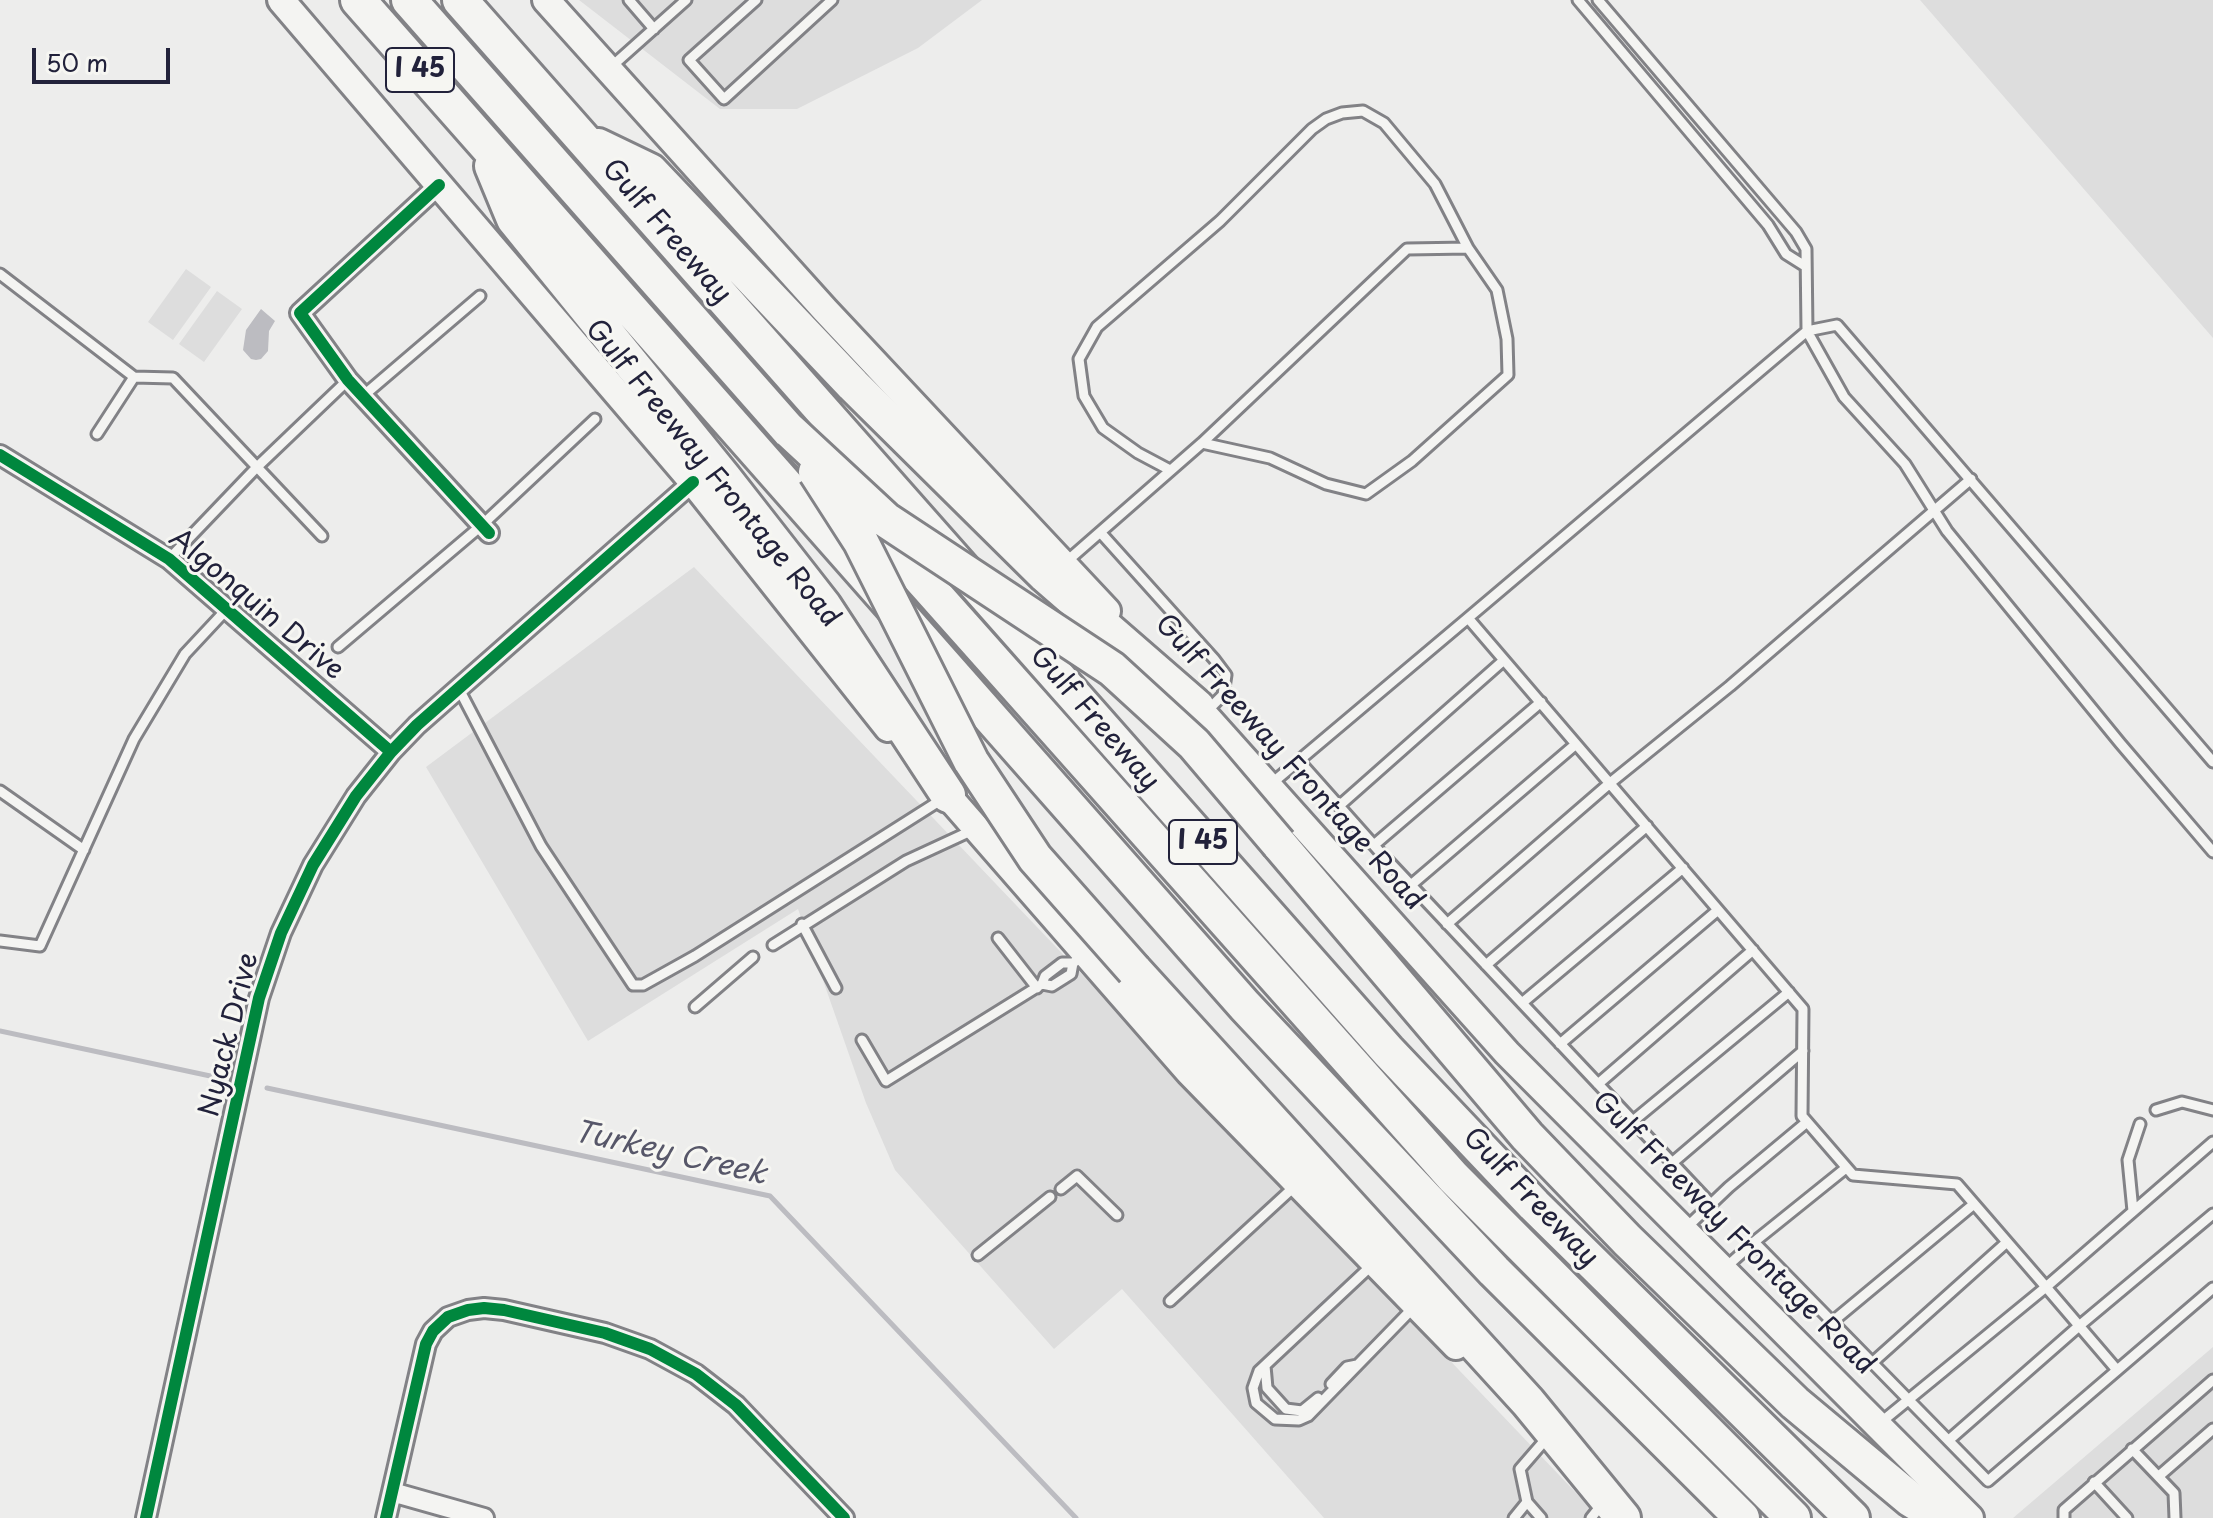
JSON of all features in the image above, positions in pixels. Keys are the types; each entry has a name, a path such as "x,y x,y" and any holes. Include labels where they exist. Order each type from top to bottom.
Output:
{"highway":[{"name":"I 45","path":"358,0 1245,1006 1494,1271 1742,1518"},
{"name":"Gulf Freeway","path":"409,0 1442,1165 1793,1518"},
{"name":"Gulf Freeway","path":"460,0 1388,1051 1534,1205 1852,1518"},
{"path":"583,138 650,171 853,385 1045,575 1201,711"},
{"path":"482,140 514,219 824,606 948,795"},
{"path":"790,431 886,520 1112,669 1194,744 1527,1136 1627,1240 1795,1403 1910,1499 1941,1518"},
{"path":"790,431 861,542 971,761 1035,858 1528,1402 1611,1514"}],"main road":[{"path":"263,0 288,8"},
{"name":"Gulf Freeway Frontage Road","path":"546,0 825,310 1201,711 1507,1053 1970,1518"},
{"name":"Gulf Freeway Frontage Road","path":"288,8 693,482 880,719 948,795 1079,958 1546,1439 1611,1514"}],"street":[{"path":"439,185 300,313 348,380 486,529"},
{"name":"Algonquin Drive","path":"0,455 169,559 391,752"},
{"name":"Nyack Drive","path":"146,1518 259,998 281,933 313,865 356,796 391,752 693,482"},
{"path":"386,1518 422,1355 433,1331 448,1317 468,1310 504,1310 605,1333 650,1349 696,1374 736,1405 844,1518"},
{"path":"392,1492 484,1518"}],"lane":[{"path":"629,0 654,29"},
{"path":"608,69 686,0"},
{"path":"756,0 689,60 724,99 827,2"},
{"path":"1578,0 1768,225 1786,254 1805,266"},
{"path":"1598,0 1796,232 1806,249 1807,331 1844,397 1905,464 1947,531 2213,852"},
{"path":"1170,470 1138,453 1103,428 1084,396 1079,359 1097,327 1220,221 1312,129 1342,113 1363,111 1384,123 1435,184 1468,248 1497,290 1507,339 1508,375 1412,461 1366,494 1326,484 1270,458 1202,443"},
{"path":"1064,565 1202,443 1407,249 1468,248"},
{"path":"0,274 134,377 173,378 322,536"},
{"path":"363,396 480,296"},
{"path":"1269,787 1807,331 1837,325 2213,762"},
{"path":"97,434 134,377"},
{"path":"169,559 257,467 348,380"},
{"path":"338,647 486,529 595,419"},
{"path":"1447,924 1971,479"},
{"path":"1100,532 1226,675 1223,695 1201,711"},
{"path":"0,941 40,946 134,739 185,654 227,609"},
{"path":"1468,618 1803,1009 1802,1116 1846,1168 1853,1175 1957,1184 2117,1370"},
{"path":"1339,806 1504,660"},
{"path":"459,689 541,846 633,985 643,985 695,956 948,795"},
{"path":"1374,845 1541,702"},
{"path":"1411,885 1576,744"},
{"path":"1300,762 1447,924 1711,1204"},
{"path":"0,791 84,850"},
{"path":"1486,965 1647,826"},
{"path":"773,945 906,861 976,829"},
{"path":"1522,1003 1683,868"},
{"path":"1560,1044 1718,910"},
{"path":"802,924 836,988"},
{"path":"998,938 1040,986"},
{"path":"1598,1084 1753,950"},
{"path":"695,1007 753,957"},
{"path":"862,1040 886,1081 1040,986 1045,976 1062,963 1079,958"},
{"path":"1633,1121 1789,992"},
{"path":"1672,1163 1803,1051"},
{"path":"2156,1110 2182,1102 2213,1110"},
{"path":"1684,1230 1807,1122"},
{"path":"2133,1211 2128,1160 2140,1124"},
{"path":"1877,1425 2046,1287 2213,1142"},
{"path":"1723,1270 1846,1168"},
{"path":"1061,1189 1077,1176 1117,1215"},
{"path":"1170,1301 1297,1183"},
{"path":"978,1255 1050,1197"},
{"path":"1832,1322 1974,1204"},
{"path":"1949,1440 2213,1214"},
{"path":"1754,1242 1988,1481 2213,1288"},
{"path":"1872,1363 2007,1242"},
{"path":"1374,1263 1254,1379 1256,1403 1275,1419 1285,1421 1308,1416 1416,1305"},
{"path":"1265,1366 1265,1379 1271,1395 1286,1409 1298,1412 1321,1395 1347,1367 1358,1365"},
{"path":"2064,1518 2064,1510 2094,1482 2213,1380"},
{"path":"2159,1476 2213,1429"},
{"path":"1541,1518 1527,1502 1520,1469 1546,1439"},
{"path":"2132,1449 2174,1493 2175,1518"},
{"path":"2094,1482 2127,1518"},
{"path":"1514,1518 1527,1502"}],"shaded area":[{"path":"579,0 982,0 918,48 797,109 720,109"},
{"path":"1920,0 2213,0 2213,338"},
{"path":"186,269 211,287 173,340 148,322"},
{"path":"217,291 242,309 204,362 179,344"},
{"path":"261,309 275,321 269,331 268,351 256,360 243,350 246,330"},
{"path":"694,567 1600,1518 1324,1518 1122,1289 1054,1349 895,1170 866,1103 798,909 588,1041 426,767"},
{"path":"2213,1347 2213,1518 2013,1518"}],"waterway":[{"name":"Turkey Creek","path":"0,1031 215,1077"},
{"name":"Turkey Creek","path":"267,1088 770,1196 1076,1518"}],"cycle path":[{"path":"439,185 300,313 348,380 489,533"},
{"path":"0,455 169,559 391,752"},
{"path":"146,1518 259,998 281,933 313,865 356,796 417,725 693,482"},
{"path":"386,1518 426,1344 433,1331 448,1317 484,1308 605,1333 650,1349 696,1374 736,1405 844,1518"}]}
